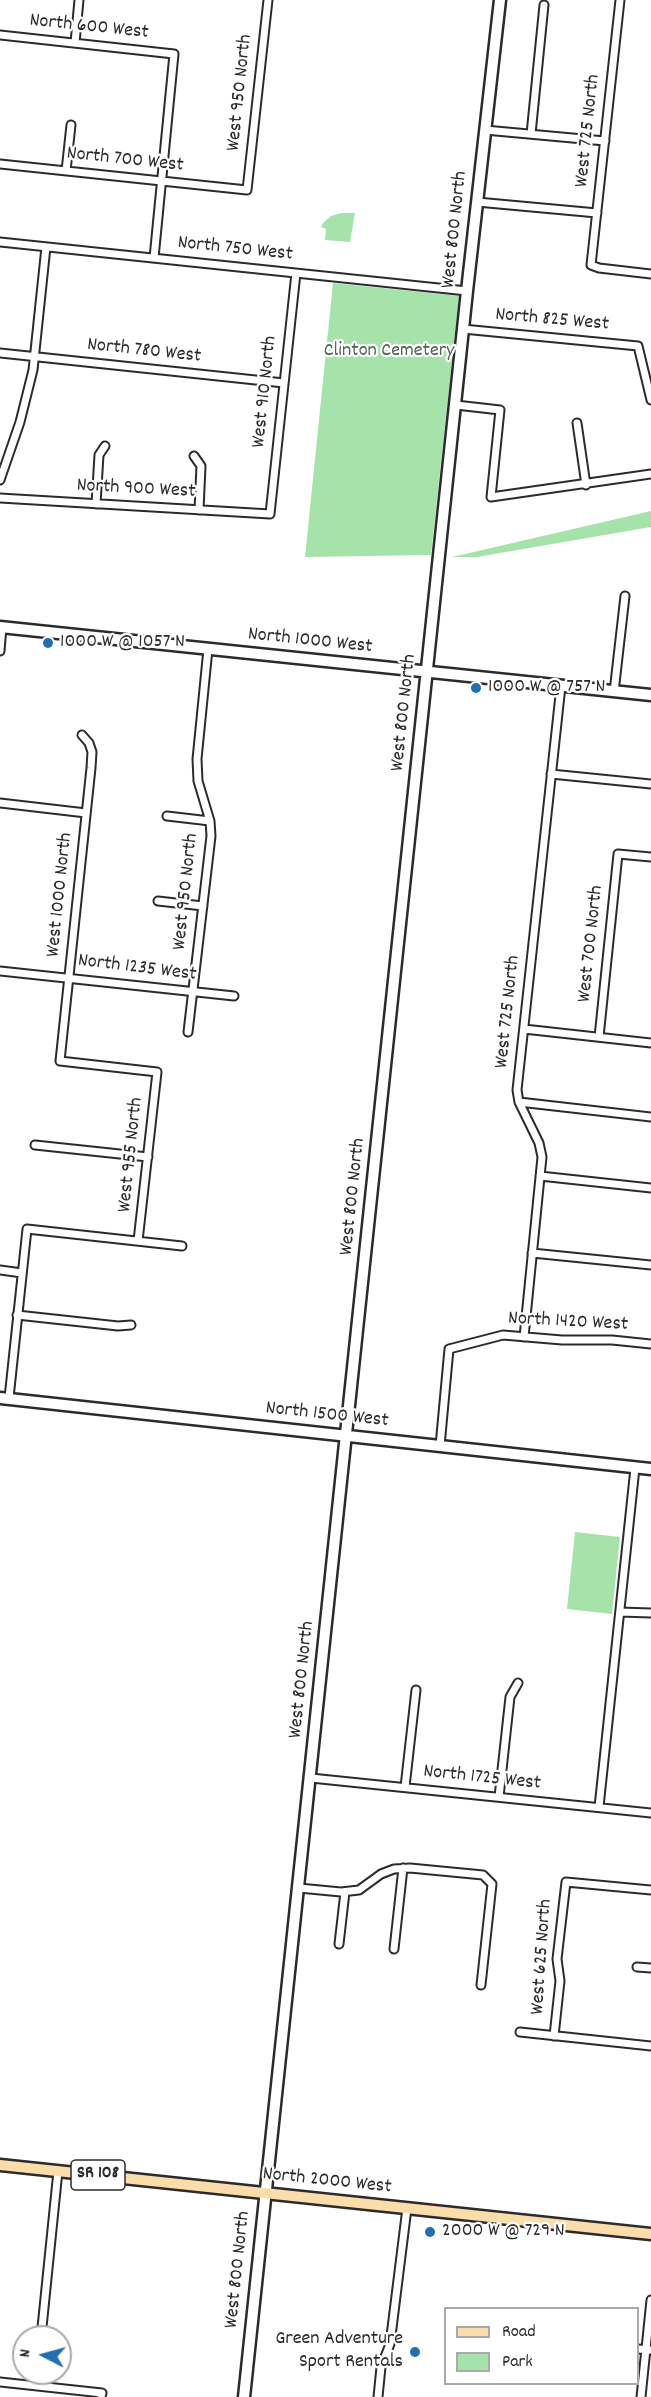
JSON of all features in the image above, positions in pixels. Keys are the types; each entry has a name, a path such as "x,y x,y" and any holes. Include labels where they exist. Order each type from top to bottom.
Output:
{"main road":[{"name":"North 2000 West","path":"0,2165 651,2234"}],"street":[{"path":"75,43 79,0"},
{"name":"West 950 North","path":"247,190 268,0"},
{"name":"West 800 North","path":"244,2397 467,291 500,0"},
{"name":"West 725 North","path":"620,0 591,265 651,274"},
{"path":"531,134 544,5"},
{"name":"North 600 West","path":"0,35 174,54 161,181"},
{"path":"66,171 71,126"},
{"path":"485,130 604,141"},
{"name":"North 700 West","path":"0,164 247,190"},
{"path":"154,258 161,181"},
{"path":"477,202 597,213"},
{"name":"North 750 West","path":"0,242 467,291"},
{"path":"0,480 20,422 34,357 46,247"},
{"name":"West 910 North","path":"270,514 296,273"},
{"name":"North 825 West","path":"464,329 638,346 651,400"},
{"name":"North 780 West","path":"0,353 284,383"},
{"path":"456,405 500,410 491,497 651,474"},
{"path":"578,423 586,484"},
{"path":"96,504 99,455 105,446"},
{"path":"194,456 201,466 199,510"},
{"name":"North 900 West","path":"0,498 270,514"},
{"path":"615,692 625,596"},
{"path":"0,651 1,627"},
{"name":"North 1000 West","path":"1,627 651,696"},
{"name":"West 950 North","path":"188,1032 211,836 210,821 198,781 196,759 208,649"},
{"name":"West 725 North","path":"524,1337 542,1157 539,1143 519,1102 517,1090 561,686"},
{"name":"West 1000 North","path":"82,735 89,743 92,752 60,1061 157,1072"},
{"path":"551,774 651,784"},
{"path":"0,803 86,813"},
{"path":"167,816 210,821"},
{"name":"West 700 North","path":"599,1037 618,854 651,857"},
{"path":"158,901 202,906"},
{"name":"North 1235 West","path":"0,970 234,996"},
{"path":"524,1029 651,1043"},
{"name":"West 955 North","path":"138,1241 157,1072"},
{"path":"519,1102 651,1117"},
{"path":"35,1145 148,1157"},
{"path":"540,1176 651,1188"},
{"path":"4,1398 27,1229 182,1246"},
{"path":"532,1253 651,1265"},
{"path":"0,1270 22,1273"},
{"path":"17,1315 118,1326 131,1325"},
{"name":"North 1420 West","path":"440,1446 449,1349 503,1335 651,1344"},
{"name":"North 1500 West","path":"4,1398 651,1469"},
{"path":"599,1807 635,1468"},
{"path":"620,1612 651,1613"},
{"path":"499,1797 510,1697 518,1683"},
{"path":"405,1787 416,1690"},
{"name":"North 1725 West","path":"310,1778 651,1813"},
{"path":"299,1888 345,1892 359,1890 381,1874 403,1868 483,1875 492,1884 481,1985"},
{"path":"394,1949 403,1868"},
{"name":"West 625 North","path":"554,2036 560,1981 557,1959 566,1882 651,1890"},
{"path":"339,1944 345,1892"},
{"path":"637,1967 651,1968"},
{"path":"520,2032 651,2046"},
{"path":"42,2325 58,2171"},
{"path":"378,2397 381,2367 390,2344 407,2208"},
{"path":"641,2397 649,2350 651,2300"},
{"path":"0,2382 102,2393 101,2397"}],"green space":[{"path":"355,213 350,242 325,240 326,229 321,227 323,223 331,216"},
{"name":"Clinton Cemetery","path":"333,283 459,296 431,555 305,557"},
{"path":"651,511 651,527 477,557 452,557"},
{"path":"575,1532 620,1537 612,1614 567,1609"}],"place":[{"name":"1000 W @ 1057 N","path":"48,643"},
{"name":"1000 W @ 757 N","path":"476,688"},
{"name":"2000 W @ 729 N","path":"430,2232"},
{"name":"Green Adventure Sport Rentals","path":"415,2352"}]}
